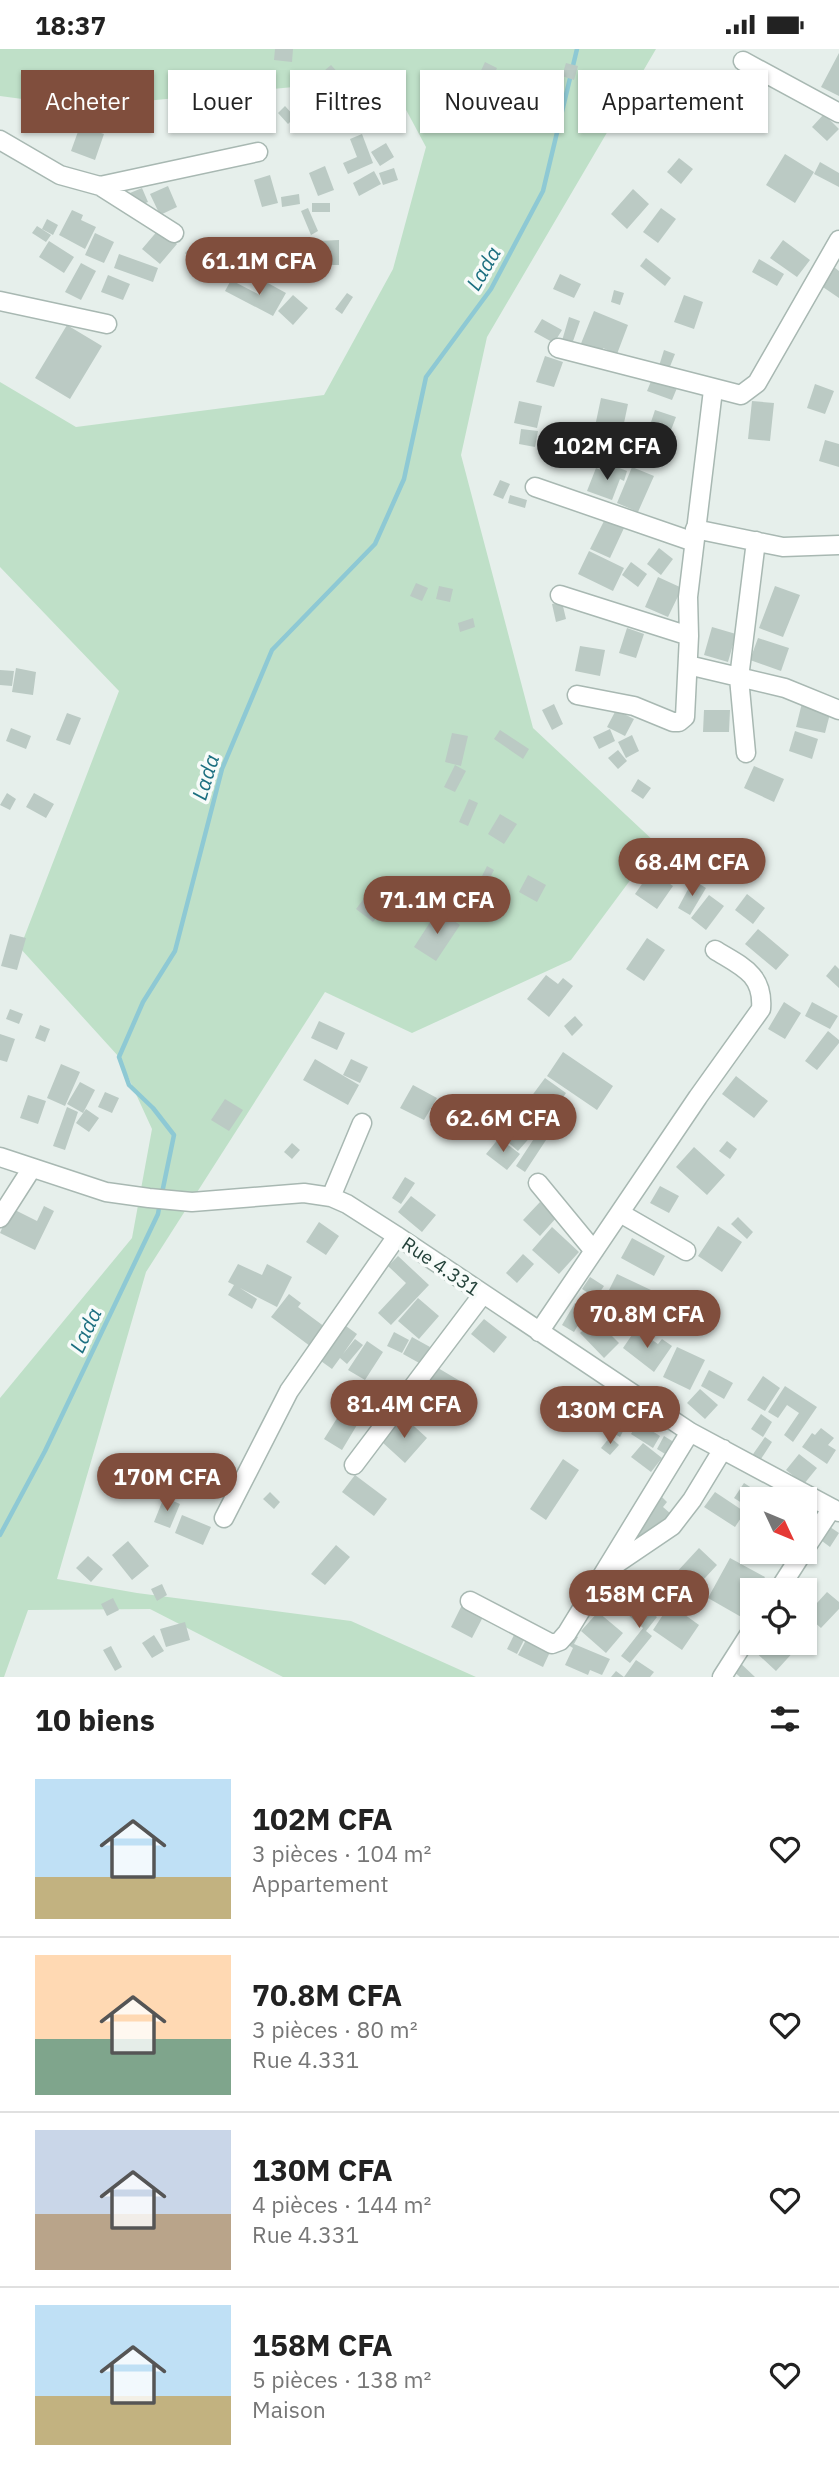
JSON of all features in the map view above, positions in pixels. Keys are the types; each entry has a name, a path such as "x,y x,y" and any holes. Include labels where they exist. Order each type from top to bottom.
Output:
{"street":[{"path":"743,61 839,113"},
{"path":"0,140 60,175 100,186 174,233"},
{"path":"100,186 258,152"},
{"path":"558,348 713,390 741,395 757,383 839,240"},
{"path":"0,301 107,324"},
{"path":"577,695 634,706 673,722 679,722 685,717 688,597 713,390"},
{"path":"535,487 694,535 757,541 783,547 839,545"},
{"path":"746,753 739,678 757,541"},
{"path":"560,595 689,636"},
{"path":"688,665 785,688 839,710"},
{"path":"539,1332 761,1009 762,994 752,974 715,950"},
{"path":"331,1197 362,1123"},
{"name":"Rue 4.331","path":"0,1157 106,1192 149,1198 192,1202 304,1193 331,1197 348,1204 690,1432 836,1510"},
{"path":"0,1218 32,1168"},
{"path":"538,1183 594,1251"},
{"path":"620,1213 686,1251"},
{"path":"223,1518 289,1391 397,1236"},
{"path":"354,1465 483,1294"},
{"path":"470,1601 552,1643 560,1641 690,1432"},
{"path":"605,1572 672,1526 692,1500 723,1449"},
{"path":"817,1534 836,1510"},
{"path":"722,1677 740,1649"}],"green space":[{"path":"0,49 656,49 644,70 578,70 578,133 607,133 487,337 461,455 533,728 657,844 571,960 412,1033 325,992 146,1272 57,1579 137,1593 351,1621 476,1677 283,1677 150,1609 28,1610 4,1677 0,1677 0,1398 132,1238 152,1129 119,1057 20,948 119,691 0,567 0,382 76,427 324,395 393,269 426,147 406,110 406,70 290,70 290,87 276,89 276,70 168,70 168,99 154,100 154,70 21,70 21,99 0,96"}],"building":[{"path":"275,49 293,49 292,62 274,60"},
{"path":"839,53 839,96 821,87"},
{"path":"485,62 497,68 496,70 481,70"},
{"path":"566,63 578,66 574,80 564,77"},
{"path":"285,106 290,112 290,122 288,124 278,113"},
{"path":"824,114 839,129 827,141 812,127"},
{"path":"77,133 104,134 95,160 71,151"},
{"path":"362,134 373,163 348,174 343,163 357,157 350,139"},
{"path":"386,143 394,157 380,166 371,152"},
{"path":"785,154 814,172 795,203 766,185"},
{"path":"679,158 693,169 681,184 667,172"},
{"path":"820,162 839,173 839,187 814,174"},
{"path":"325,166 334,190 318,196 309,173"},
{"path":"394,168 398,180 383,185 379,173"},
{"path":"374,171 381,184 359,196 353,183"},
{"path":"270,175 278,203 262,207 254,180"},
{"path":"168,186 177,207 160,215 150,194"},
{"path":"142,188 148,202 136,207 130,193"},
{"path":"633,189 649,204 627,229 611,214"},
{"path":"299,194 300,204 282,207 281,197"},
{"path":"312,203 330,203 330,212 312,212"},
{"path":"308,208 318,231 311,235 301,211"},
{"path":"661,208 676,219 658,243 643,232"},
{"path":"72,210 83,215 81,220 96,227 85,249 59,235"},
{"path":"47,219 58,225 53,235 42,229"},
{"path":"37,226 51,235 46,242 32,233"},
{"path":"159,229 177,244 160,264 142,249"},
{"path":"95,233 114,242 104,263 85,255"},
{"path":"305,239 306,253 288,254 287,240"},
{"path":"199,240 212,253 198,266 185,253"},
{"path":"339,240 339,265 317,265 317,241"},
{"path":"783,240 810,260 797,277 770,258"},
{"path":"49,241 74,257 64,273 39,257"},
{"path":"119,254 158,268 153,282 114,268"},
{"path":"646,258 671,278 665,286 640,266"},
{"path":"759,259 784,274 777,286 752,272"},
{"path":"81,263 96,271 81,300 65,292"},
{"path":"830,264 839,271 839,298 817,283"},
{"path":"560,274 581,284 574,298 553,289"},
{"path":"108,275 130,284 123,300 101,292"},
{"path":"231,280 260,295 266,282 286,293 273,316 225,291"},
{"path":"614,290 624,293 620,305 611,302"},
{"path":"347,293 353,297 342,314 335,309"},
{"path":"293,295 308,308 293,325 278,311"},
{"path":"684,295 703,302 694,329 674,322"},
{"path":"594,311 628,325 617,354 603,348 601,354 580,346"},
{"path":"569,317 580,321 571,347 561,344"},
{"path":"542,319 562,330 554,343 534,332"},
{"path":"67,325 102,346 70,399 35,378"},
{"path":"664,350 675,354 669,369 659,366"},
{"path":"545,356 563,362 554,387 536,382"},
{"path":"652,379 677,388 672,400 647,391"},
{"path":"815,384 834,391 825,414 807,408"},
{"path":"601,398 628,404 620,442 593,436"},
{"path":"519,401 542,406 537,428 514,423"},
{"path":"752,401 774,403 770,441 748,439"},
{"path":"655,410 676,417 668,438 648,431"},
{"path":"521,429 538,431 535,447 519,444"},
{"path":"825,440 839,444 839,467 819,461"},
{"path":"609,464 627,471 624,481 620,479 612,500 587,491 596,468 606,472"},
{"path":"632,467 654,476 638,512 617,503"},
{"path":"500,480 510,484 503,499 493,495"},
{"path":"510,495 527,500 525,508 508,503"},
{"path":"605,519 624,528 610,558 590,549"},
{"path":"659,548 673,559 661,575 647,564"},
{"path":"589,551 624,568 613,591 578,574"},
{"path":"631,562 647,574 638,587 622,575"},
{"path":"658,577 682,588 668,617 645,607"},
{"path":"416,583 428,588 422,601 410,596"},
{"path":"439,586 453,589 450,602 436,599"},
{"path":"775,586 800,595 783,637 759,628"},
{"path":"562,602 566,619 556,622 552,604"},
{"path":"473,618 475,627 460,632 458,623"},
{"path":"712,627 736,634 728,662 704,655"},
{"path":"627,628 644,634 636,658 619,653"},
{"path":"758,638 789,648 781,671 750,660"},
{"path":"580,646 605,650 600,676 575,671"},
{"path":"16,668 36,672 33,695 12,692"},
{"path":"0,670 14,671 12,686 0,685"},
{"path":"802,703 831,710 825,733 796,727"},
{"path":"554,704 563,724 552,730 542,710"},
{"path":"616,710 634,719 625,736 607,727"},
{"path":"704,710 730,710 729,732 703,732"},
{"path":"67,713 81,718 70,745 56,740"},
{"path":"11,728 31,736 26,749 6,741"},
{"path":"610,729 615,741 599,749 593,737"},
{"path":"500,730 529,749 523,759 494,739"},
{"path":"795,731 818,739 812,759 789,751"},
{"path":"452,733 468,736 461,766 445,762"},
{"path":"632,735 639,751 626,758 618,742"},
{"path":"618,750 627,761 618,769 608,758"},
{"path":"455,765 466,771 455,792 444,787"},
{"path":"754,766 784,779 774,802 744,788"},
{"path":"638,779 651,788 643,799 631,791"},
{"path":"7,793 16,799 10,810 0,805"},
{"path":"34,793 54,804 46,818 26,807"},
{"path":"469,799 478,803 468,826 459,822"},
{"path":"500,814 517,824 504,844 488,834"},
{"path":"710,858 719,867 705,880 697,871"},
{"path":"487,866 494,870 486,886 479,882"},
{"path":"651,871 673,886 657,909 635,894"},
{"path":"528,875 546,885 537,902 519,892"},
{"path":"378,880 395,893 373,922 356,909"},
{"path":"693,880 706,888 690,915 678,908"},
{"path":"747,894 765,908 753,924 735,910"},
{"path":"709,895 724,906 706,930 691,918"},
{"path":"438,910 460,925 436,961 414,947"},
{"path":"758,929 789,955 776,970 745,944"},
{"path":"10,934 26,938 17,970 1,966"},
{"path":"647,938 665,950 644,981 626,969"},
{"path":"835,965 839,969 839,988 826,976"},
{"path":"546,975 558,984 563,978 573,986 549,1017 527,999"},
{"path":"784,1002 801,1013 785,1039 768,1029"},
{"path":"812,1002 838,1016 830,1029 805,1016"},
{"path":"10,1009 23,1014 19,1024 6,1019"},
{"path":"575,1016 583,1025 572,1036 564,1026"},
{"path":"319,1021 345,1033 337,1050 311,1038"},
{"path":"40,1025 50,1029 45,1042 35,1038"},
{"path":"828,1031 839,1043 817,1070 805,1061"},
{"path":"0,1034 15,1039 7,1062 0,1060"},
{"path":"563,1052 613,1086 597,1110 547,1076"},
{"path":"315,1059 359,1085 348,1105 303,1080"},
{"path":"351,1059 368,1067 360,1083 343,1075"},
{"path":"61,1064 80,1072 65,1106 47,1098"},
{"path":"736,1076 768,1101 754,1118 722,1094"},
{"path":"545,1078 566,1093 560,1102 564,1105 554,1120 528,1101"},
{"path":"80,1082 95,1090 83,1113 67,1104"},
{"path":"413,1085 437,1098 424,1120 400,1108"},
{"path":"105,1092 119,1098 112,1113 98,1107"},
{"path":"28,1095 46,1101 38,1124 20,1118"},
{"path":"225,1099 243,1110 229,1131 211,1120"},
{"path":"67,1107 78,1112 65,1150 53,1146"},
{"path":"440,1108 448,1112 438,1129 430,1125"},
{"path":"86,1109 99,1118 89,1132 76,1123"},
{"path":"563,1117 570,1121 561,1136 554,1132"},
{"path":"517,1120 533,1134 518,1151 502,1137"},
{"path":"539,1131 548,1137 525,1172 516,1166"},
{"path":"499,1138 520,1154 507,1170 486,1154"},
{"path":"727,1141 737,1149 730,1159 719,1151"},
{"path":"292,1143 300,1150 292,1159 284,1152"},
{"path":"694,1147 725,1175 707,1195 676,1167"},
{"path":"405,1177 415,1183 401,1204 392,1198"},
{"path":"660,1186 679,1196 669,1213 650,1203"},
{"path":"411,1196 436,1215 422,1232 398,1212"},
{"path":"540,1202 557,1217 540,1236 523,1220"},
{"path":"44,1206 54,1211 35,1250 0,1233 11,1208 37,1221"},
{"path":"738,1217 753,1232 747,1239 731,1224"},
{"path":"319,1222 339,1236 326,1255 306,1242"},
{"path":"718,1226 742,1242 722,1272 698,1256"},
{"path":"552,1227 579,1252 559,1274 532,1250"},
{"path":"632,1238 665,1256 654,1276 621,1258"},
{"path":"523,1254 534,1264 517,1283 506,1273"},
{"path":"398,1256 429,1285 391,1325 378,1313 406,1283 388,1266"},
{"path":"238,1264 262,1275 267,1264 292,1277 277,1307 240,1288 257,1299 252,1309 228,1295 234,1285 228,1282"},
{"path":"617,1274 651,1290 637,1319 603,1302"},
{"path":"590,1277 604,1286 596,1298 582,1289"},
{"path":"289,1294 301,1303 298,1307 325,1327 310,1346 271,1317"},
{"path":"418,1298 439,1316 419,1339 398,1321"},
{"path":"652,1300 672,1311 665,1322 646,1311"},
{"path":"575,1303 587,1310 574,1332 562,1325"},
{"path":"484,1319 507,1337 494,1353 471,1334"},
{"path":"595,1319 619,1343 604,1358 580,1333"},
{"path":"339,1321 357,1334 343,1354 355,1339 363,1345 347,1364 340,1358 332,1369 314,1356"},
{"path":"636,1329 658,1344 662,1339 672,1346 654,1372 623,1348"},
{"path":"394,1332 409,1340 402,1353 387,1346"},
{"path":"412,1337 430,1347 421,1364 403,1354"},
{"path":"367,1341 383,1352 365,1380 348,1370"},
{"path":"677,1347 705,1360 690,1390 663,1377"},
{"path":"438,1368 465,1384 453,1402 427,1386"},
{"path":"709,1370 733,1383 724,1399 701,1386"},
{"path":"763,1376 780,1388 765,1411 747,1400"},
{"path":"785,1386 817,1407 793,1442 784,1435 799,1413 787,1405 778,1418 768,1412"},
{"path":"700,1389 718,1405 705,1419 687,1403"},
{"path":"605,1401 631,1416 620,1437 594,1422"},
{"path":"761,1414 772,1422 763,1437 751,1429"},
{"path":"339,1415 357,1425 342,1450 324,1439"},
{"path":"404,1417 427,1438 405,1463 382,1442"},
{"path":"638,1422 660,1436 653,1448 631,1434"},
{"path":"821,1428 834,1438 828,1445 836,1450 827,1464 802,1447 812,1433 815,1435"},
{"path":"664,1436 677,1444 670,1457 657,1449"},
{"path":"610,1437 619,1445 610,1455 601,1448"},
{"path":"765,1437 772,1442 759,1462 751,1457"},
{"path":"643,1443 662,1458 651,1472 631,1457"},
{"path":"799,1454 817,1468 804,1484 786,1470"},
{"path":"563,1459 579,1470 546,1520 530,1509"},
{"path":"193,1468 209,1475 203,1487 187,1480"},
{"path":"166,1469 186,1481 176,1498 156,1486"},
{"path":"355,1475 387,1499 374,1516 342,1492"},
{"path":"740,1489 740,1502 734,1498"},
{"path":"270,1492 280,1502 274,1509 263,1499"},
{"path":"715,1492 740,1509 740,1520 735,1527 704,1507"},
{"path":"661,1496 667,1502 663,1507 671,1514 647,1544 632,1532"},
{"path":"164,1497 180,1504 170,1528 154,1522"},
{"path":"182,1515 211,1527 203,1545 175,1533"},
{"path":"827,1525 839,1533 830,1547 818,1538"},
{"path":"128,1541 149,1566 132,1580 112,1555"},
{"path":"336,1545 350,1557 325,1585 311,1574"},
{"path":"699,1548 717,1565 692,1592 674,1575"},
{"path":"88,1556 103,1569 91,1582 76,1568"},
{"path":"730,1558 765,1577 740,1578 740,1616 708,1598"},
{"path":"667,1579 690,1599 683,1607 673,1597 657,1615 645,1604"},
{"path":"162,1584 167,1595 157,1601 151,1589"},
{"path":"827,1592 839,1602 839,1609 821,1628 817,1625 817,1603"},
{"path":"113,1598 119,1610 107,1616 101,1604"},
{"path":"638,1601 657,1617 646,1631 652,1636 630,1663 621,1656 643,1628 627,1614"},
{"path":"463,1603 484,1615 472,1638 451,1627"},
{"path":"670,1604 699,1625 682,1650 653,1630"},
{"path":"598,1612 623,1633 606,1653 581,1631"},
{"path":"185,1622 190,1640 166,1647 160,1629"},
{"path":"569,1631 578,1637 574,1644 610,1659 602,1675 590,1670 588,1675 565,1665 573,1648 562,1641"},
{"path":"515,1633 525,1638 517,1654 507,1649"},
{"path":"154,1635 164,1651 152,1658 142,1643"},
{"path":"526,1640 550,1652 543,1667 518,1655"},
{"path":"111,1646 122,1667 115,1671 103,1650"},
{"path":"759,1655 791,1655 776,1671"},
{"path":"636,1660 654,1672 650,1677 624,1677"},
{"path":"737,1660 755,1677 740,1677 730,1668"},
{"path":"616,1671 624,1677 611,1677"}],"waterway":[{"name":"Lada","path":"162,1193 174,1135 153,1108 129,1085 119,1057 143,1002 175,951 222,769 272,650 375,544 404,479 426,377 491,289 543,191 577,49"},
{"name":"Lada","path":"0,1535 45,1451 158,1214 160,1202"}]}
